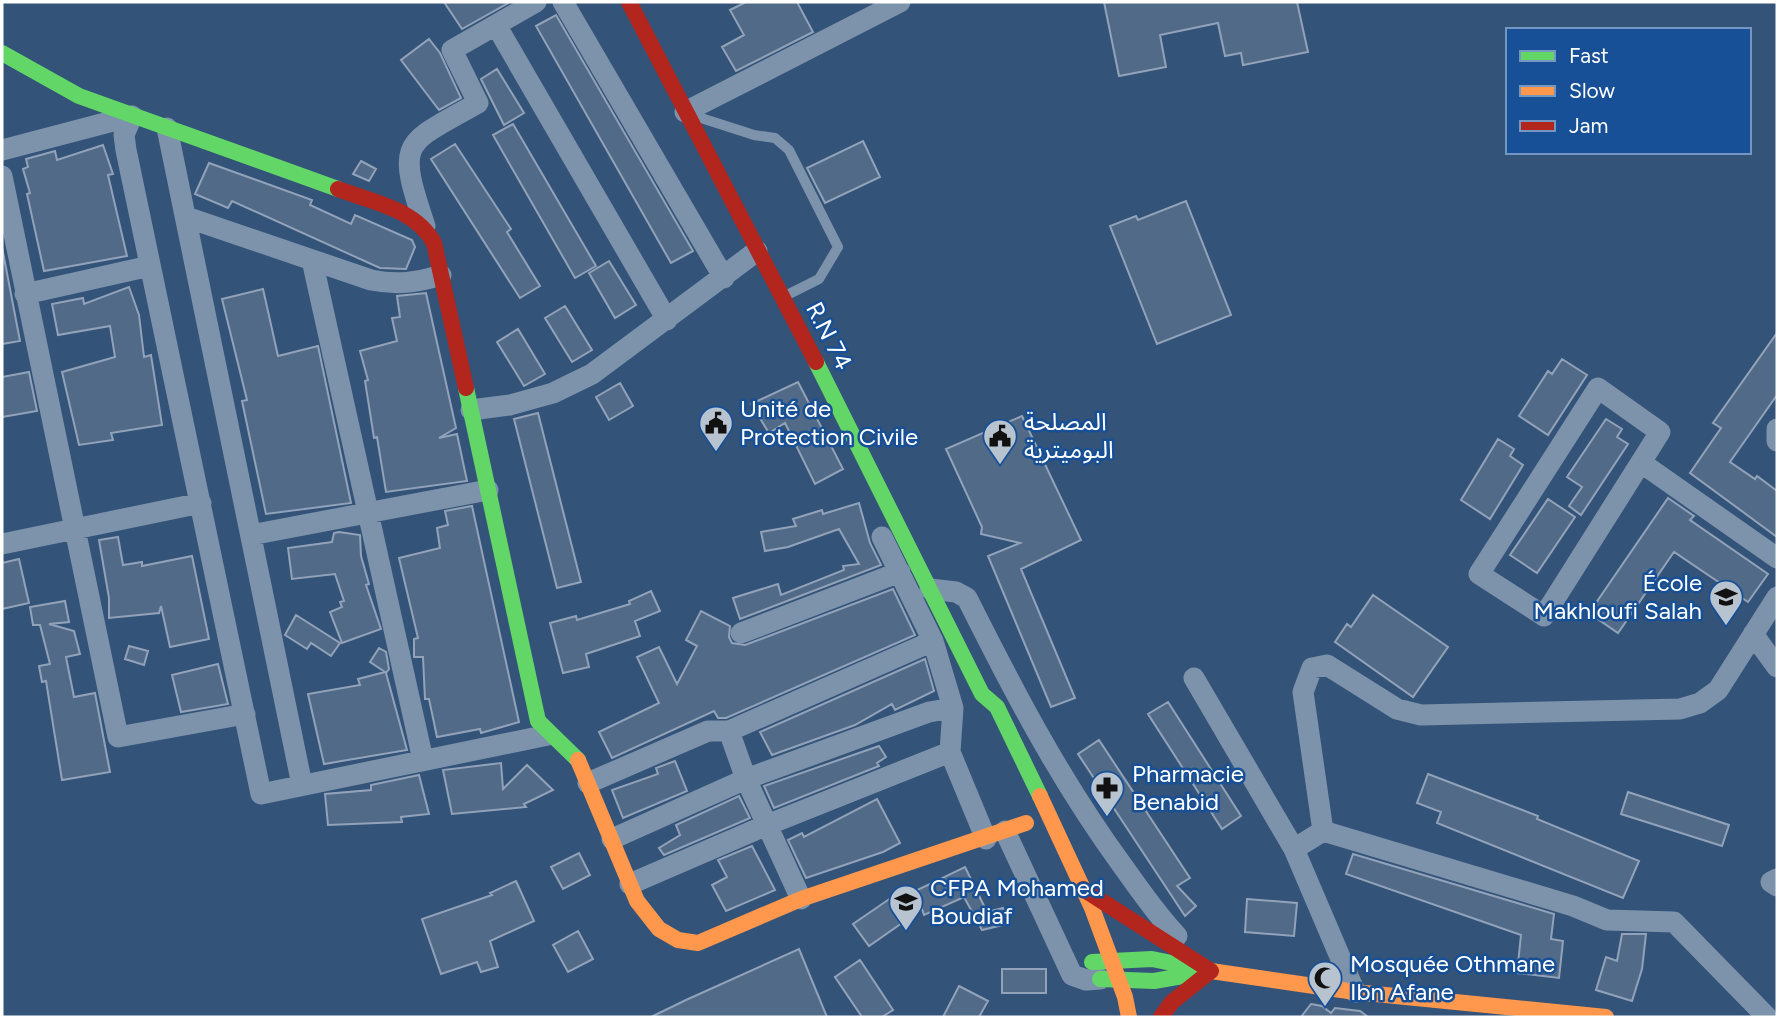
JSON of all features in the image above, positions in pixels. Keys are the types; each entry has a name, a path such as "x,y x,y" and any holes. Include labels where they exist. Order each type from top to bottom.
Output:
{"street":[{"path":"536,2 452,50 478,103 419,136 407,160 410,180 425,226 434,243 538,721 548,734 566,744 579,761 638,901 659,929 678,940 698,943 801,899 1026,823"},
{"path":"563,2 724,278"},
{"name":"R.N 74","path":"629,2 757,251 784,297 979,688 997,708 1083,889 1112,960 1103,974"},
{"path":"685,112 900,2"},
{"path":"496,25 667,320"},
{"path":"2,53 79,96 403,213 425,226"},
{"path":"2,150 132,116"},
{"path":"132,116 124,135 125,150 261,794 548,734"},
{"path":"167,128 302,785"},
{"path":"2,176 8,244 26,294 118,737 245,714"},
{"path":"186,218 371,280 396,285 415,284 441,275"},
{"path":"471,410 510,405 553,393 592,374 757,251"},
{"path":"312,260 424,760"},
{"path":"26,294 150,265"},
{"path":"1598,388 1660,432 1643,464 1544,616 1479,574 1598,388"},
{"path":"1777,429 1777,441"},
{"path":"1643,464 1777,558"},
{"path":"251,535 488,490"},
{"path":"2,544 201,503"},
{"path":"882,537 933,641 953,708 950,752 1072,975 1086,980 1103,974 1154,981 1211,971"},
{"path":"741,633 900,572"},
{"path":"930,589 956,592 967,598 1042,746 1082,810 1157,915 1211,971"},
{"path":"1323,831 1303,692 1312,668 1327,665 1397,709 1421,715 1680,709 1700,703 1718,690 1777,597"},
{"path":"1753,634 1777,667"},
{"path":"588,783 708,731 729,732 933,641"},
{"path":"979,688 1004,671"},
{"path":"1194,678 1294,849 1354,992"},
{"name":"R.N 74","path":"979,688 981,717"},
{"path":"611,839 746,779 929,712 953,708"},
{"path":"729,732 746,779 801,899"},
{"path":"630,884 767,825 950,752"},
{"path":"1294,849 1323,831 1573,906 1607,920 1674,922 1768,1017"},
{"path":"1777,879 1772,882 1777,886"},
{"path":"1083,889 1211,971"},
{"name":"R.N 74","path":"1083,945 1129,1006 1129,1017"},
{"path":"1112,960 1149,956 1181,960 1211,971 1354,992 1606,1017"},
{"path":"1161,1017 1172,1002 1211,971"},
{"name":"R.N 74","path":"1103,974 1121,1017"}],"lane":[{"path":"685,112 754,135 775,138 789,150 838,247 819,279 784,297"}],"building":[{"path":"444,2 510,2 462,29"},
{"path":"746,2 797,2 813,32 736,71 722,47 744,35 730,10"},
{"path":"1104,2 1297,2 1308,52 1243,65 1241,53 1225,56 1218,23 1160,35 1166,67 1119,76"},
{"path":"556,15 693,251 671,263 536,26"},
{"path":"429,39 440,53 461,98 439,110 401,60"},
{"path":"497,69 524,113 504,125 481,79"},
{"path":"513,124 596,266 575,278 493,135"},
{"path":"863,141 880,177 825,203 807,168"},
{"path":"455,144 511,229 507,232 540,286 520,298 431,159"},
{"path":"103,145 113,174 108,175 127,256 44,271 27,194 30,193 23,169 28,167 26,159 55,151 57,160"},
{"path":"361,161 376,169 369,181 353,174"},
{"path":"209,163 312,200 310,205 351,224 355,215 412,240 415,247 406,269 380,268 232,201 228,208 195,194"},
{"path":"1186,201 1231,315 1157,344 1110,226 1136,216 1138,220"},
{"path":"2,247 20,341 2,344"},
{"path":"609,261 636,305 615,318 589,273"},
{"path":"129,287 139,315 144,357 151,355 162,425 111,433 113,440 79,445 62,372 115,357 110,326 58,335 52,304 83,298 84,304"},
{"path":"263,289 278,356 318,346 351,503 266,514 242,401 247,400 222,299"},
{"path":"426,293 456,428 439,438 457,434 467,481 386,492 377,437 374,438 365,381 368,380 360,351 397,341 392,318 400,317 397,296"},
{"path":"565,306 592,350 572,362 545,318"},
{"path":"518,329 545,374 524,386 497,342"},
{"path":"1777,333 1777,395 1730,462 1755,479 1757,476 1777,491 1777,537 1690,473 1721,428 1713,423"},
{"path":"1562,359 1587,375 1548,435 1519,416 1548,371 1552,374"},
{"path":"29,372 37,411 2,417 2,377"},
{"path":"798,382 843,469 815,484 785,423 769,433 751,404"},
{"path":"620,383 633,406 609,420 596,397"},
{"path":"538,413 581,582 557,588 514,419"},
{"path":"1022,416 1081,540 1021,569 1075,698 1051,707 988,556 1020,543 981,534 982,527 946,449"},
{"path":"1606,419 1622,429 1617,437 1628,444 1581,515 1569,506 1582,487 1567,477"},
{"path":"1498,439 1514,449 1510,456 1523,465 1490,519 1461,500"},
{"path":"1668,498 1694,516 1690,520 1768,574 1748,602 1674,552 1618,633 1589,613"},
{"path":"1548,499 1575,517 1537,573 1510,555"},
{"path":"859,503 870,543 881,565 740,619 733,598 778,584 781,595 844,570 843,566 859,564 839,529 788,547 765,551 761,532 796,526 793,519 822,510 823,514"},
{"path":"472,506 519,722 481,733 480,729 437,737 429,699 425,699 423,657 414,657 414,639 418,638 399,558 440,548 437,528 448,525 445,511"},
{"path":"334,533 360,535 361,556 369,584 366,585 381,629 342,643 330,612 342,607 340,602 344,601 335,574 292,579 288,548 332,542"},
{"path":"118,537 123,565 142,562 142,566 192,556 209,639 170,647 161,606 159,613 109,618 109,598 99,540"},
{"path":"19,559 29,603 2,609 2,563"},
{"path":"893,589 915,635 726,718 718,718 714,711 612,758 599,732 659,703 637,657 659,647 677,684 697,646 686,640 701,611 730,626 729,637 732,643 745,645"},
{"path":"651,591 660,611 635,621 640,636 586,654 589,667 563,673 550,623 576,616 577,620 630,604 629,601"},
{"path":"1373,595 1448,647 1413,697 1335,642 1347,624 1351,627"},
{"path":"65,601 69,622 49,624 74,631 80,654 66,657 74,697 95,693 110,772 62,780 46,681 42,682 39,666 50,664 40,625 33,625 30,607"},
{"path":"296,615 340,643 331,656 311,643 307,649 285,635"},
{"path":"129,646 148,651 144,665 125,659"},
{"path":"379,648 386,652 389,669 386,673 407,750 324,764 308,694 360,685 358,679 385,672 370,662"},
{"path":"925,659 934,691 895,710 892,704 855,725 772,755 760,732"},
{"path":"218,664 228,704 181,712 172,675"},
{"path":"1168,702 1241,816 1222,829 1148,714"},
{"path":"1099,740 1190,878 1177,886 1196,906 1185,916 1078,754"},
{"path":"879,746 886,757 877,763 879,766 774,808 764,786"},
{"path":"675,761 687,791 623,818 612,790 658,774 656,768"},
{"path":"501,763 503,789 527,765 553,790 524,804 526,807 452,814 443,770"},
{"path":"1428,774 1538,816 1537,819 1639,861 1623,898 1437,823 1441,812 1417,803"},
{"path":"419,775 429,814 401,817 402,822 328,825 325,794 371,790 371,785"},
{"path":"1628,792 1729,825 1722,846 1621,814"},
{"path":"739,796 750,818 664,855 659,848 680,835 676,825"},
{"path":"877,799 900,843 883,852 806,878 788,840 802,833 804,837"},
{"path":"752,846 775,890 726,911 712,885 727,877 718,860"},
{"path":"579,853 590,875 563,889 551,867"},
{"path":"1353,854 1554,914 1551,939 1563,941 1559,978 1517,973 1521,935 1346,874"},
{"path":"965,867 987,912 1003,908 1007,924 982,930 964,897 924,915 922,909 869,946 853,924 901,891 905,896"},
{"path":"516,881 534,921 490,941 498,967 481,972 477,962 441,974 422,919 492,895 490,893"},
{"path":"1247,899 1297,903 1294,936 1245,932"},
{"path":"578,931 593,959 568,972 553,945"},
{"path":"1622,934 1646,934 1642,969 1632,1001 1596,990 1606,957 1617,961"},
{"path":"799,949 827,1017 651,1017 686,1000"},
{"path":"860,960 893,1010 882,1017 862,1017 835,977"},
{"path":"1002,969 1046,969 1046,993 1002,993"},
{"path":"959,986 988,1001 979,1017 943,1017"},
{"name":"Mosquée Othmane Ibn Afane","path":"1311,1004 1322,1006 1331,1013 1335,1008 1360,1011 1368,1017 1301,1017"}],"traffic: fast":[{"path":"2,53 79,96 338,189"},
{"path":"816,362 982,694 997,707 1040,796"},
{"path":"466,388 538,721 578,760"},
{"path":"1092,962 1152,959 1211,971 1154,981 1100,979"}],"traffic: slow":[{"path":"578,760 637,901 659,929 678,940 698,943 801,899 1026,823"},
{"path":"1040,796 1092,908 1125,997 1129,1017"},
{"path":"1211,971 1355,992 1606,1017"}],"traffic: jam":[{"path":"629,2 816,362"},
{"path":"338,189 405,214 426,231 434,243 466,388"},
{"path":"1083,889 1211,971 1172,1002 1161,1017"}],"place":[{"name":"Unité de Protection Civile","path":"716,453"},
{"name":"المصلحة البوميترية","path":"1000,466"},
{"name":"École Makhloufi Salah","path":"1726,627"},
{"name":"Pharmacie Benabid","path":"1107,818"},
{"name":"CFPA Mohamed Boudiaf","path":"906,932"},
{"name":"Mosquée Othmane Ibn Afane","path":"1325,1008"}]}
